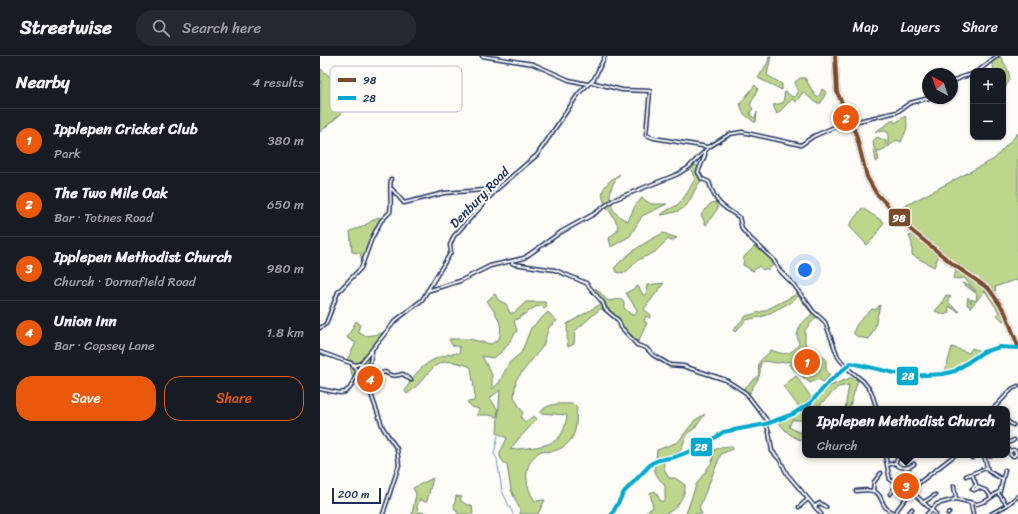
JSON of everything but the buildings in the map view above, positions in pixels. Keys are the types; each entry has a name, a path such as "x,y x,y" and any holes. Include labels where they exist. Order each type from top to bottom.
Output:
{"main road":[{"path":"835,56 837,92 860,143 867,177 876,193 911,230 954,265 989,289 1005,312 1018,347"}],"street":[{"path":"482,56 533,64 569,80 588,84"},
{"path":"605,56 591,82 622,90 650,91 646,135 654,138 709,147"},
{"path":"982,68 997,56"},
{"path":"958,79 970,75"},
{"name":"Denbury Road","path":"320,389 345,392 350,388 362,362 395,321 421,302 451,252 450,245 454,236 497,189 541,149 561,119 591,82"},
{"path":"427,291 460,281 495,265 512,263 532,253 556,235 594,214 613,200 678,174 688,167 705,150 727,135 738,131 801,145 821,132 851,122 897,112 910,102 922,99"},
{"path":"705,150 698,172 702,179 709,182 710,189 719,204 728,212 738,217 742,229 773,259 780,271 794,284 813,311 825,322 835,351 846,367 863,381 870,391 876,406"},
{"path":"320,328 326,324 338,292 361,268 372,238 381,221 390,212 391,179"},
{"path":"390,187 404,203 439,194 497,189"},
{"path":"512,263 555,270 586,283 603,303 606,309 618,320 621,327 638,345 646,348 653,355 670,365 683,366 726,380 746,393 767,424 772,451 780,460 787,474 821,514"},
{"path":"805,406 852,363 908,376 943,374 954,371 983,352 1000,347 1018,347"},
{"path":"365,380 368,374 372,350"},
{"path":"320,352 356,365 362,362"},
{"path":"351,363 365,380 383,428 397,449 399,465 383,514"},
{"path":"368,374 373,376 385,372 391,376 403,374 411,380"},
{"path":"995,406 1012,389 1018,386"},
{"path":"612,514 624,492 652,463 675,457 704,446 725,432 767,424 793,414 802,408"},
{"path":"1010,441 1014,440"},
{"path":"886,458 889,479 924,502 936,514"},
{"path":"887,465 895,463 898,458"},
{"path":"894,513 910,492 951,458"},
{"path":"984,458 986,468 991,474 1002,479"},
{"path":"895,463 898,466 904,467 914,464"},
{"path":"966,476 986,468"},
{"path":"927,514 937,504 956,499 980,504 991,498 998,493 1005,470"},
{"path":"873,490 874,482 881,474"},
{"path":"972,474 978,488"},
{"path":"890,494 897,485"},
{"path":"976,485 972,489 974,490 978,488 987,491 991,498"},
{"path":"954,486 956,499"},
{"path":"856,491 873,490 879,494 886,509 898,514"},
{"path":"998,493 1007,505"},
{"path":"924,502 935,496"},
{"path":"991,514 1007,505 1018,496"},
{"path":"799,507 808,499"},
{"path":"814,506 820,503 826,506"},
{"path":"971,503 973,514"},
{"path":"908,514 912,509"}],"green space":[{"path":"769,56 771,56 767,75 782,84 782,90 758,78 768,62"},
{"path":"1000,56 1008,70 1009,74 1006,86 1006,68 994,68 991,62"},
{"path":"321,69 330,77 330,112 343,112 320,132"},
{"path":"800,78 805,78 816,97 820,95 822,89 826,92 821,103 816,103 803,92 796,102 792,99 777,114 773,105 783,103 785,91 792,97 796,96 798,91 795,82"},
{"path":"755,85 758,89 750,105 753,109 750,112 751,116 755,118 757,112 756,122 754,122 744,114 740,104"},
{"path":"905,116 907,126 901,142 897,140 888,147 888,132 875,132 893,120 895,123"},
{"path":"1018,133 1018,281 1015,280 995,287 995,291 946,257 904,221 907,217 901,208 994,159"},
{"path":"877,137 886,141 886,148 880,151 877,150 879,160 876,162 873,141"},
{"path":"694,164 699,167 698,172 701,180 687,205 678,211 661,215 677,205 687,193 695,179 691,170"},
{"path":"620,174 612,187 610,200 615,213 621,217 628,221 635,206 642,198 651,204 667,204 642,216 630,236 611,247 609,238 617,231 618,225 605,204 603,192 605,186"},
{"path":"715,202 718,208 706,225 701,215 710,204"},
{"path":"862,208 884,222 873,239 867,245 849,226"},
{"path":"378,217 382,219 362,261 360,253 352,252 350,231 362,227"},
{"path":"663,233 677,238 671,241 668,239 655,252 638,260 626,272 618,273 614,268 637,248"},
{"path":"914,234 939,255 934,267 912,255 912,243 909,236"},
{"path":"755,246 772,260 772,266 768,270 766,268 763,270 759,266 753,271 743,265 744,257"},
{"path":"957,269 986,289 1006,319 1003,321 997,315 999,312 985,291 970,308 970,306 967,305 968,297 971,303 971,299 976,301 977,294 962,283 969,285 974,291 976,291 964,278 953,278"},
{"path":"664,283 644,309 651,315 650,318 646,316 644,321 647,323 638,342 626,330 615,315 609,311 600,309 575,331 574,344 568,347 567,324 604,302 594,291 596,288 608,301 620,299 624,302 624,308 632,315 635,315 637,310 626,293 638,286 643,295 646,295 647,285"},
{"path":"799,293 817,316 805,330 805,344 826,359 826,370 830,375 823,382 819,379 810,383 789,365 790,361 778,363 763,361 760,365 760,375 749,395 742,390 759,375 759,365 761,360 771,350 780,353 793,351 799,344 797,335 802,323 812,314 798,296 793,301 764,316 746,320 735,332 733,330 746,316 764,311"},
{"path":"495,294 498,300 506,304 510,313 514,313 526,302 545,302 547,307 544,309 541,306 535,307 514,321 517,331 503,351 493,358 482,356 492,375 492,389 499,383 509,363 521,353 531,328 548,312 557,321 549,327 543,346 516,380 514,397 523,413 521,417 525,422 534,416 537,419 510,450 546,445 558,438 564,429 567,415 540,413 543,409 555,404 573,404 577,408 576,427 573,436 567,444 557,450 546,452 541,451 530,461 527,481 531,494 535,501 545,500 538,514 520,514 520,510 511,490 507,465 503,462 500,456 501,449 507,438 497,433 500,390 490,398 498,410 497,417 477,415 479,409 472,407 467,402 474,401 471,367 448,362 440,363 434,367 407,394 405,391 414,376 426,364 450,354 459,353 460,347 452,345 449,339 469,339 491,344 499,339 500,323 487,301"},
{"path":"946,295 951,297 948,299 948,302 959,312 948,306 949,312 945,315 935,311 942,303 944,303 942,302"},
{"path":"880,305 875,327 869,339 858,337 854,334 855,328 860,321 872,309 875,310"},
{"path":"356,321 360,324 358,332 365,336 379,334 386,331 364,358 357,364 347,360 356,343 347,338"},
{"path":"952,347 969,353 972,348 980,351 955,369 945,372"},
{"path":"371,352 365,378 355,375 353,379 350,366 360,365"},
{"path":"796,376 811,397 799,407 783,386"},
{"path":"850,378 858,380 850,406 846,406 849,385 838,387 819,406 808,406 818,398 830,386"},
{"path":"802,410 802,420 792,420 789,427 798,432 802,432 802,440 790,434 778,421"},
{"path":"705,414 695,428 688,433 680,451 667,458 664,464 664,468 669,478 675,478 685,485 684,494 679,503 668,513 644,514 653,507 650,493 655,491 661,502 665,500 665,485 655,472 657,450 678,442 695,420"},
{"path":"732,446 733,449 721,454 699,508 702,514 686,514 696,485 712,462 714,450 721,447"},
{"path":"433,478 427,501 425,502 420,499 417,506 418,512 435,514 412,514 416,494 413,488"},
{"path":"456,496 462,497 460,500 467,505 472,505 473,514 458,514 454,507"}],"waterway":[{"path":"498,435 494,454 497,459 502,491 513,514"}],"transit line":[{"name":"98","path":"835,56 837,92 856,134 867,177 876,193 911,230 954,265 989,289 1005,312 1018,346"},
{"name":"28","path":"805,406 830,381 851,363 908,376 943,374 955,371 983,352 1000,347 1018,348"},
{"name":"28","path":"612,514 624,492 652,463 675,457 704,446 723,432 766,424 793,414 802,408"}],"place":[{"name":"The Two Mile Oak","path":"846,118"},
{"name":"Ipplepen Cricket Club","path":"807,362"},
{"name":"Union Inn","path":"370,379"},
{"name":"Ipplepen Methodist Church","path":"906,486"}]}
